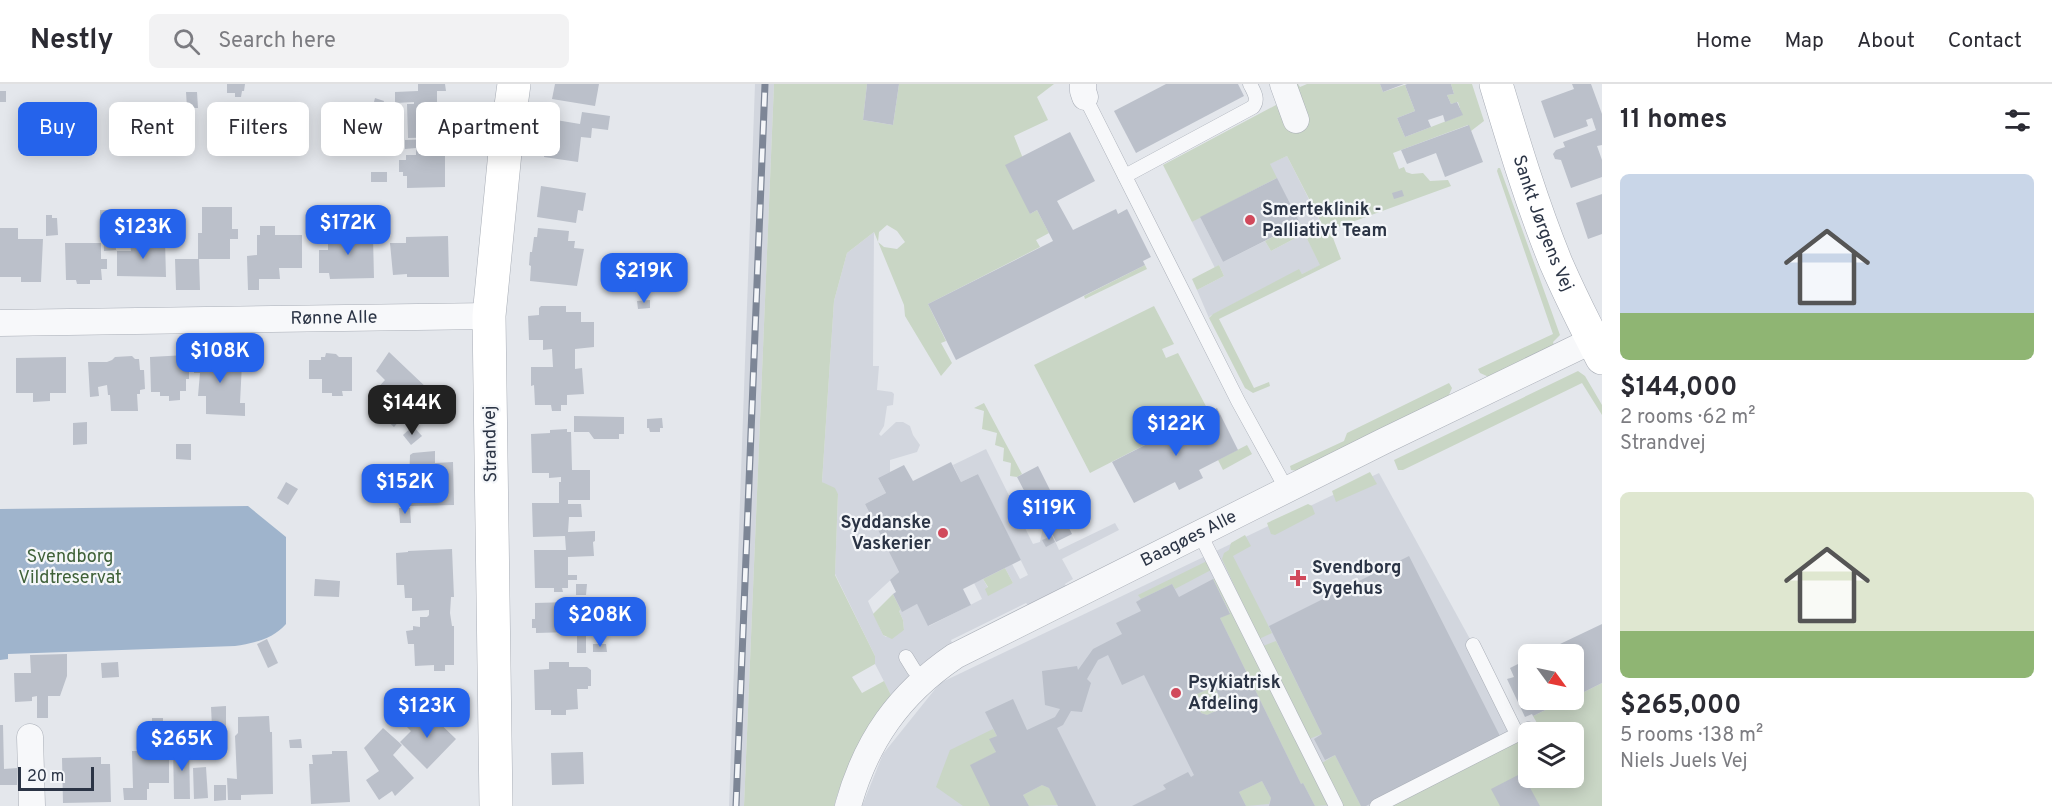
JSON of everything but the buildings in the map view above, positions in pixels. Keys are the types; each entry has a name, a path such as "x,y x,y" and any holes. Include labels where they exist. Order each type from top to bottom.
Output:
{"street":[{"name":"Strandvej","path":"496,806 489,316 514,84"},
{"path":"1282,84 1296,120"},
{"name":"Sankt Jørgens Vej","path":"1496,84 1519,162 1545,234 1566,286 1597,349"},
{"name":"Rønne Alle","path":"0,323 489,316"},
{"name":"Baagøes Alle","path":"848,806 859,770 876,736 890,716 924,679 970,648 1287,490 1597,349"},
{"path":"30,737 32,806"}],"lane":[{"path":"1125,176 1253,107 1256,97 1250,84"},
{"path":"1084,90 1238,401 1287,490"},
{"path":"1200,534 1336,806"},
{"path":"1377,806 1522,731 1473,645"},
{"path":"906,657 924,679"}],"shaded area":[{"path":"755,84 774,84 744,806 729,806"},
{"path":"1287,156 1322,225 1307,239 1321,265 1302,274 1299,270 1209,318 1197,290 1224,276 1219,265 1215,268 1192,222 1200,217 1223,262 1265,241 1271,251 1305,233 1269,164"},
{"path":"874,232 873,366 879,366 877,390 894,394 893,405 887,406 884,426 879,434 881,436 896,422 903,422 910,426 920,445 917,452 890,460 890,472 878,478 886,493 865,504 899,572 868,601 883,635 886,637 904,630 899,611 901,610 917,604 929,626 982,599 974,583 983,579 988,588 1013,583 1005,568 1012,564 1020,579 1028,575 978,474 961,482 953,465 986,449 1033,544 1040,542 1043,527 1048,525 1059,550 1115,523 1119,530 1062,559 1073,579 1065,584 1066,587 1028,605 1026,603 951,640 952,643 919,666 891,695 875,664 875,656 835,574 838,494 822,482 834,301 847,253"},
{"name":"Svendborg Sygehus","path":"1379,473 1518,727 1518,748 1410,806 862,806 883,754 940,683"}],"green space":[{"path":"774,84 867,84 863,120 893,125 899,84 1054,84 1037,97 1048,120 1014,136 1022,156 1030,214 1037,210 1049,233 1036,240 1040,247 928,304 946,341 941,343 952,363 941,376 905,316 904,305 878,242 874,232 847,253 834,301 822,482 835,488 838,494 835,575 875,656 875,664 852,677 862,693 884,681 891,695 872,721 857,748 834,806 744,806","holes":["887,225 897,231 905,242 897,249 884,247 878,242 879,232"]},
{"path":"1296,84 1300,87 1307,84 1380,84 1383,92 1407,84 1405,85 1415,111 1397,118 1405,137 1462,115 1458,102 1451,104 1447,95 1454,94 1451,84 1472,84 1484,121 1471,131 1468,125 1393,153 1399,169 1404,167 1406,172 1412,174 1423,173 1430,181 1448,180 1451,186 1330,230 1341,259 1219,319 1254,388 1269,382 1270,386 1253,393 1245,388 1209,318 1299,269 1302,274 1320,265 1307,239 1310,236 1309,231 1322,224 1287,156 1270,164 1277,178 1192,222 1163,165 1276,105 1286,124"},
{"path":"1500,168 1560,335 1553,342 1554,345 1489,377 1480,373 1478,369 1553,334 1497,171"},
{"path":"1300,223 1305,233 1271,251 1265,241"},
{"path":"1145,265 1147,269 1085,299 1084,296"},
{"path":"1219,265 1224,276 1197,290 1192,279"},
{"path":"1154,306 1174,344 1162,349 1166,358 1178,353 1209,412 1090,473 1034,365"},
{"path":"1578,371 1585,376 1602,405 1602,415 1582,383 1403,470 1398,470 1394,460"},
{"path":"1449,383 1452,388 1448,397 1298,471 1291,470 1290,466 1344,441 1347,433"},
{"path":"984,403 1022,474 1017,477 1010,476 1011,463 1003,461 1004,448 995,445 997,433 982,429 984,411 974,408"},
{"path":"1247,445 1252,454 1223,470 1218,460"},
{"path":"1370,472 1377,484 1336,502 1332,491"},
{"path":"1308,504 1312,506 1315,514 1275,535 1271,534 1267,523"},
{"path":"1245,535 1251,546 1233,556 1272,633 1259,639 1222,559 1231,543"},
{"path":"1207,561 1211,570 1175,589 1172,584 1141,599 1138,595"},
{"path":"1005,568 1013,583 988,596 985,589 988,587 983,579"},
{"path":"1216,578 1329,805 1315,806 1303,783 1301,784 1220,618 1230,613 1213,579"},
{"path":"893,594 901,610 899,611 904,630 892,639 883,635 873,614"},
{"path":"1276,641 1322,734 1309,739 1263,646"},
{"path":"1602,683 1602,806 1389,806 1518,741 1518,788 1584,788 1584,722 1536,722 1533,716 1545,710 1584,710 1584,692"},
{"path":"1211,688 1216,690 1225,707 1207,715 1201,713 1192,696"},
{"path":"993,729 997,736 990,740 996,752 990,806 963,806 936,787 950,750"},
{"path":"1335,755 1361,806 1344,806 1322,763"},
{"path":"1262,781 1271,798 1269,804 1246,806 1239,792"},
{"path":"1042,785 1049,788 1058,805 1029,806 1023,795"}],"water":[{"name":"Svendborg Vildtreservat","path":"248,506 286,537 286,624 269,637 235,646 8,654 8,659 0,660 0,509"}],"railway":[{"path":"736,806 765,84"}],"place":[{"name":"Smerteklinik - Palliativt Team","path":"1250,220"},
{"name":"Syddanske Vaskerier","path":"943,533"},
{"name":"Svendborg Sygehus","path":"1298,578"},
{"name":"Psykiatrisk Afdeling","path":"1176,693"}]}
